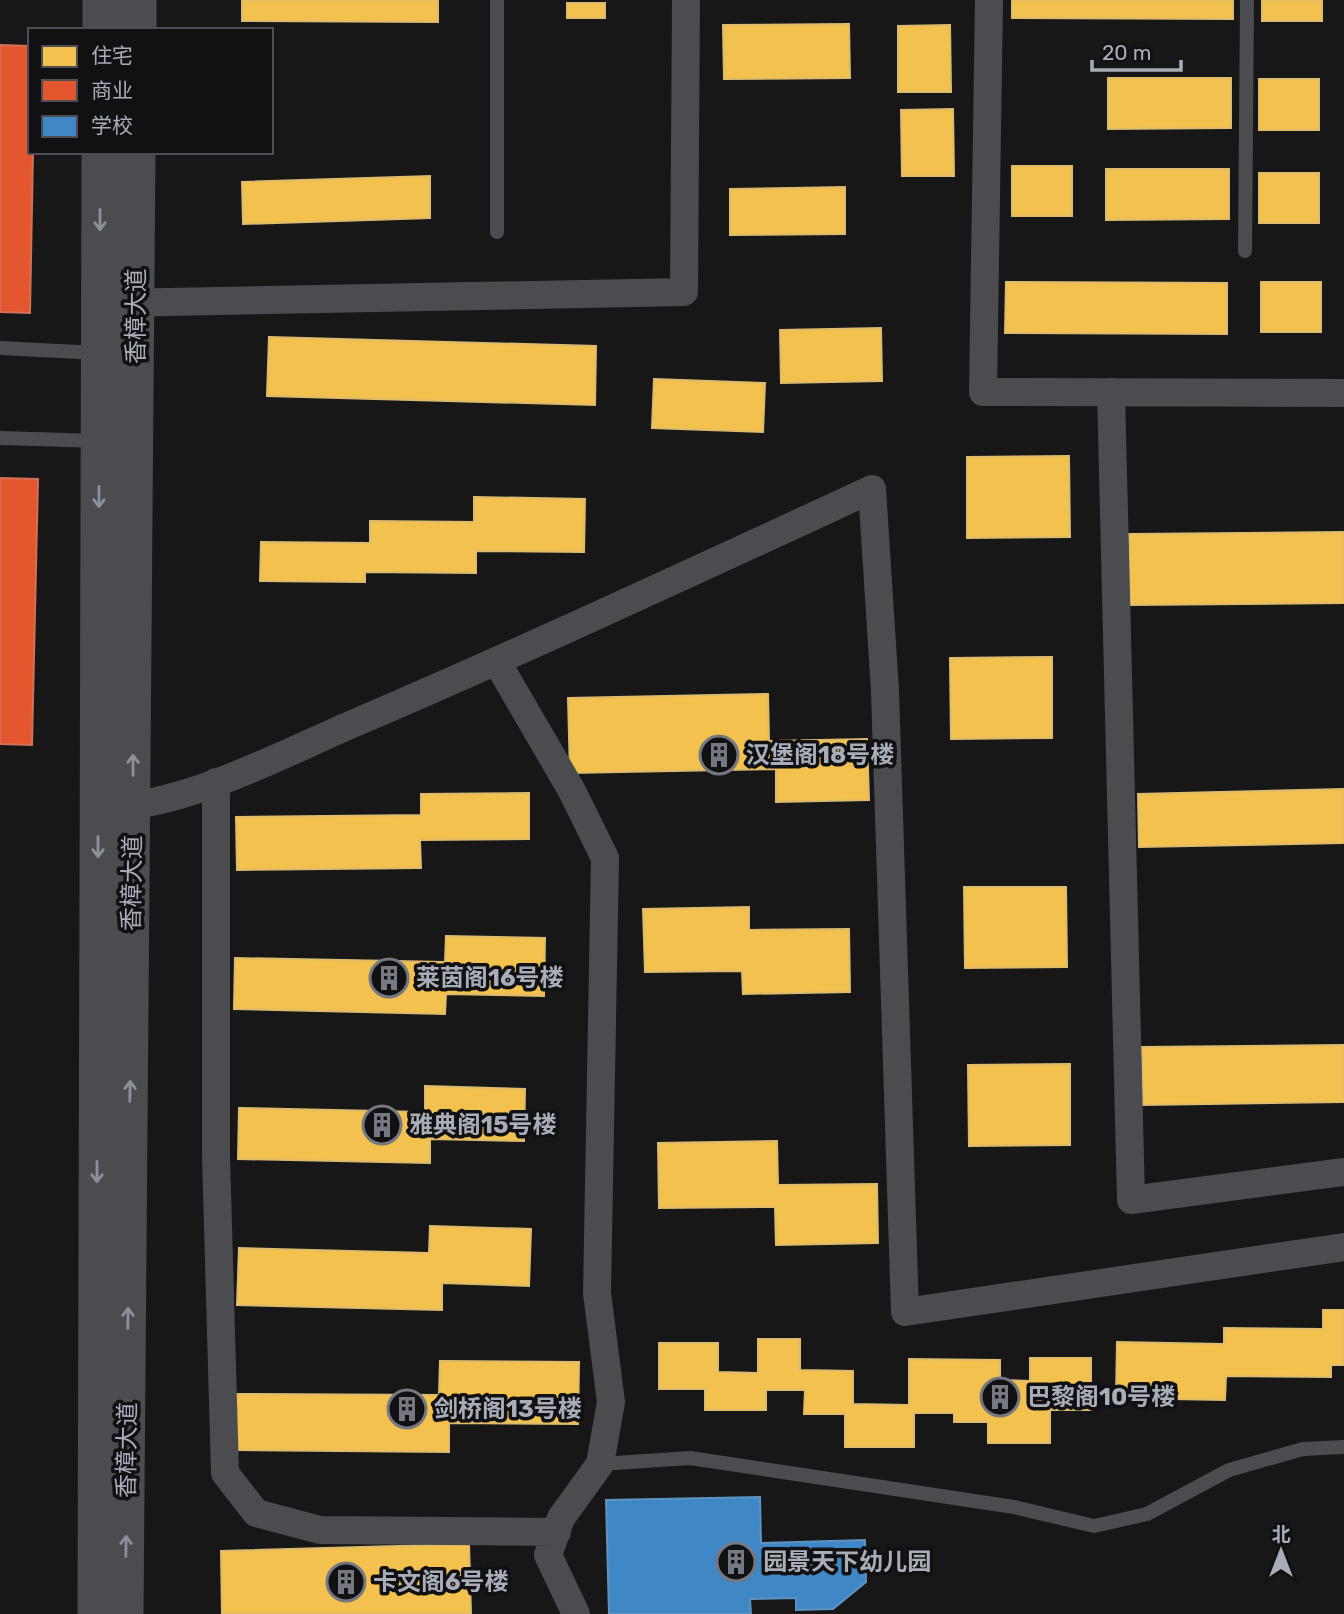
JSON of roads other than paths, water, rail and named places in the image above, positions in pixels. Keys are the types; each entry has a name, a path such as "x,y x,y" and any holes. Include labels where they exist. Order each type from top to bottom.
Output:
{"street":[{"path":"101,0 101,28"},
{"path":"138,0 138,28"},
{"path":"100,304 684,292 686,0"},
{"path":"989,0 983,392 1344,393"},
{"name":"香樟大道","path":"100,154 99,441 116,807 125,1614"},
{"name":"香樟大道","path":"96,1614 116,807 136,302 137,154"},
{"path":"1111,392 1131,1200 1344,1172"},
{"path":"116,807 216,782 497,662 872,489 884,691 905,1312 1344,1247"},
{"path":"497,662 572,791 605,858 597,1293 611,1402 600,1464 561,1518 548,1555 576,1614"},
{"path":"216,782 216,1156 225,1473 257,1513 320,1530 557,1532"}],"lane":[{"path":"497,0 497,232"},
{"path":"1245,251 1247,0"},
{"path":"0,348 100,353"},
{"path":"0,438 99,441"},
{"path":"600,1464 690,1458 1014,1507 1094,1526 1147,1514 1229,1470 1303,1449 1344,1447"}],"place":[{"name":"汉堡阁18号楼","path":"719,755"},
{"name":"莱茵阁16号楼","path":"389,978"},
{"name":"雅典阁15号楼","path":"382,1125"},
{"name":"巴黎阁10号楼","path":"1000,1397"},
{"name":"剑桥阁13号楼","path":"407,1409"},
{"name":"园景天下幼儿园","path":"736,1562"},
{"name":"卡文阁6号楼","path":"346,1582"}]}
